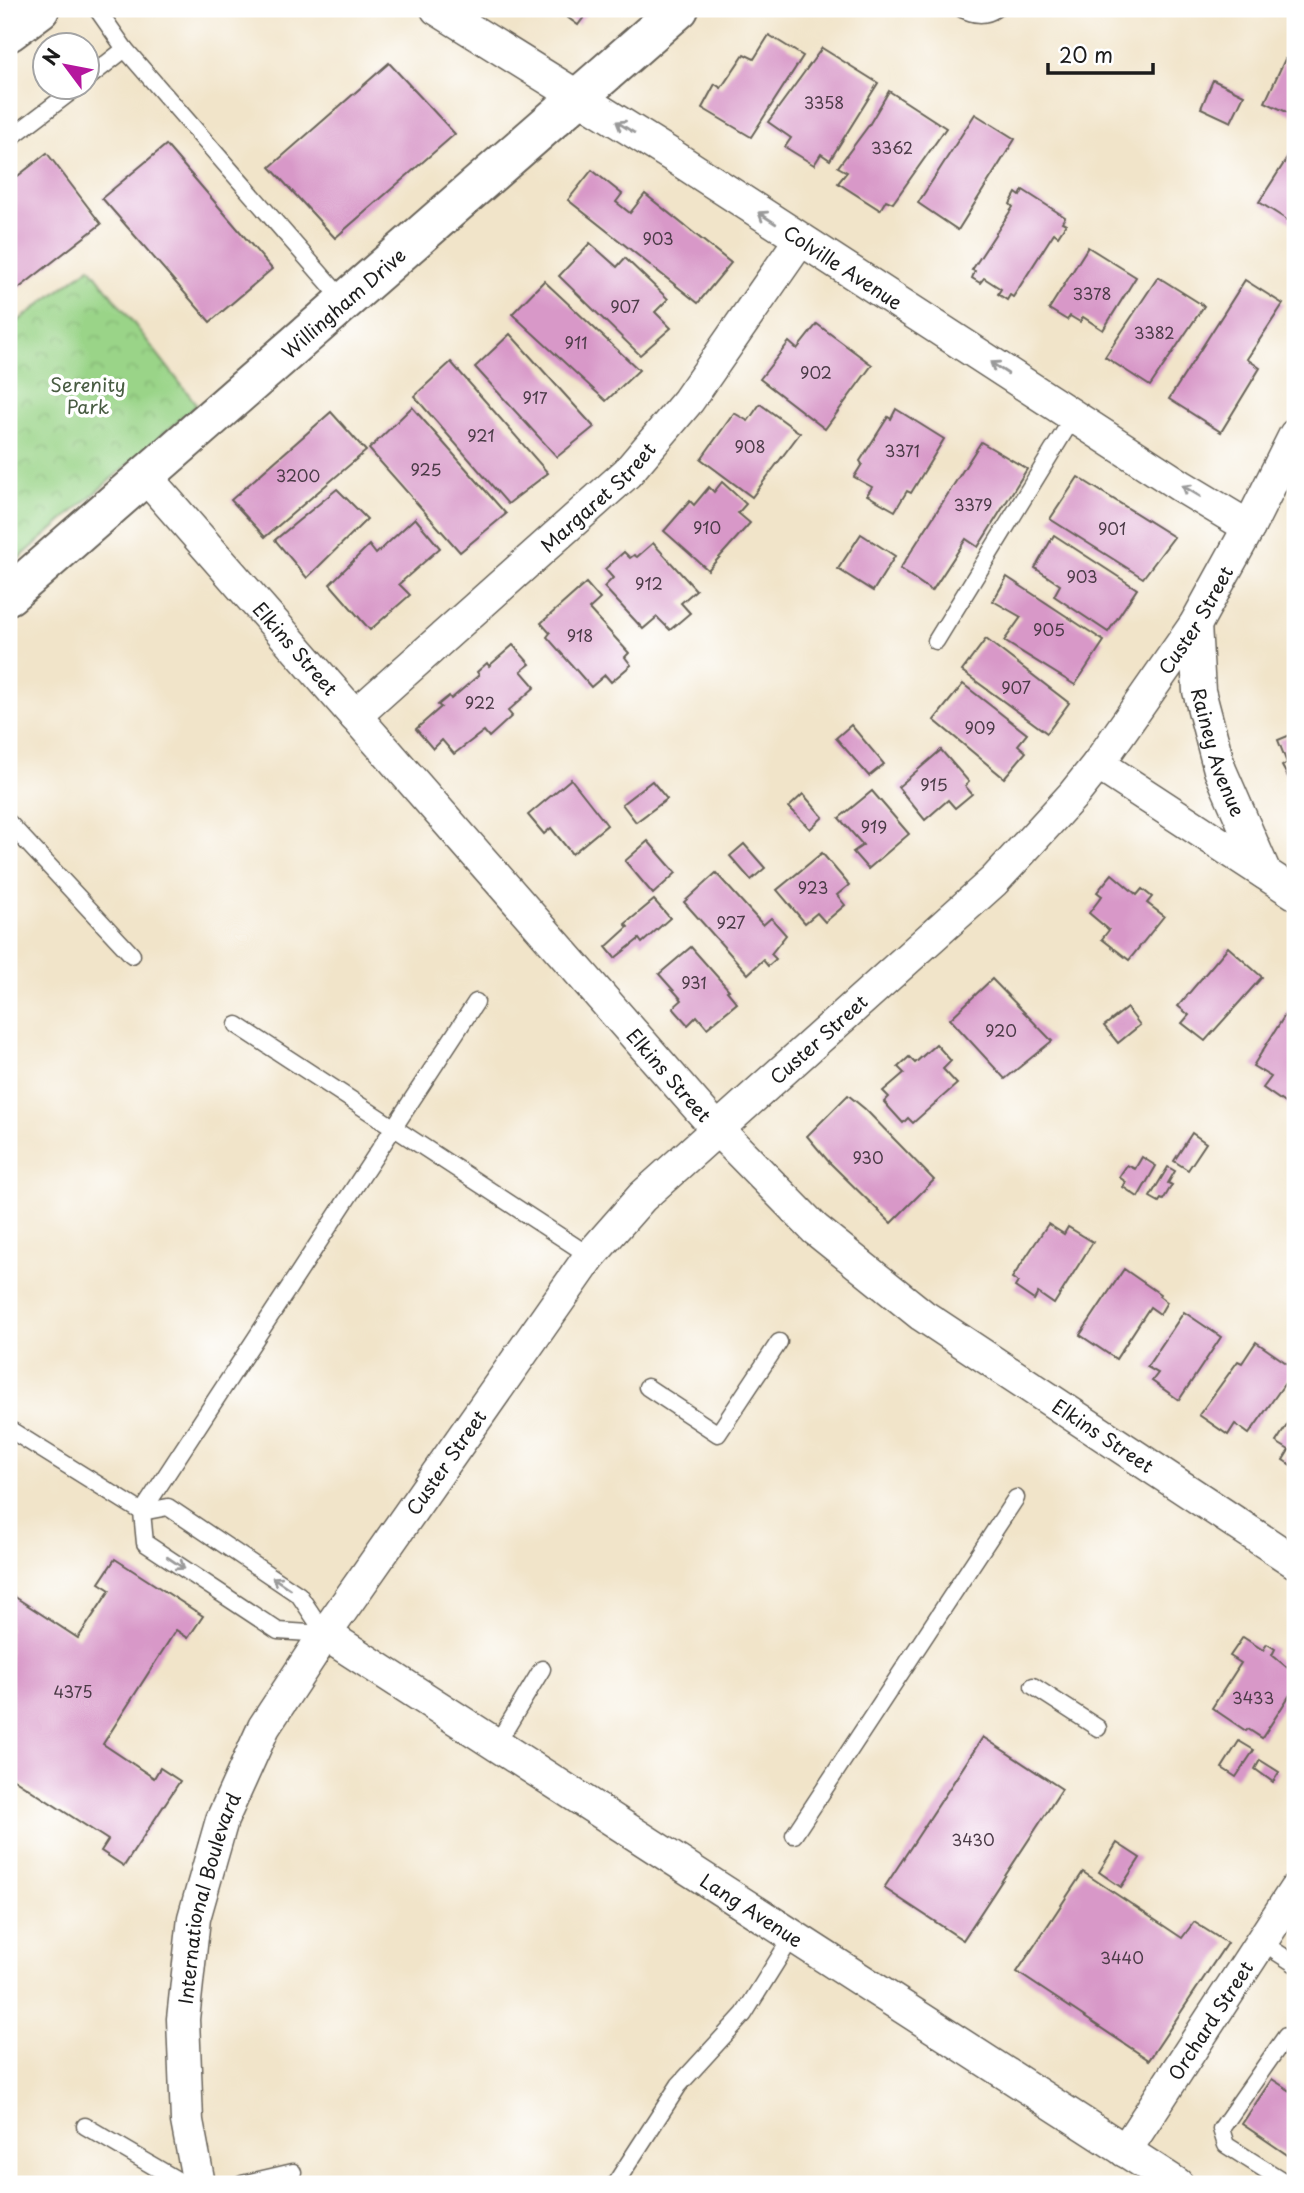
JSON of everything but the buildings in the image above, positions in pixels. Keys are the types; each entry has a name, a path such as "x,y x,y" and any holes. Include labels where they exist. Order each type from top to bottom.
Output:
{"street":[{"path":"9,33 40,9"},
{"name":"Colville Avenue","path":"437,9 673,156 1249,527"},
{"name":"Willingham Drive","path":"9,595 679,9"},
{"name":"Margaret Street","path":"355,716 627,473 688,401 800,240"},
{"name":"Custer Street","path":"325,1634 590,1256 642,1197 993,881 1074,794 1195,625 1249,527 1295,435"},
{"name":"Elkins Street","path":"145,476 717,1129 815,1229 922,1315 1295,1562"},
{"name":"Rainey Avenue","path":"1195,625 1199,691 1220,770 1265,873"},
{"name":"Rainey Avenue","path":"1098,764 1295,893"},
{"name":"Lang Avenue","path":"325,1634 1177,2184"},
{"name":"International Boulevard","path":"199,2184 187,2121 183,2019 194,1918 222,1820 264,1727 325,1634"},
{"name":"Orchard Street","path":"1125,2151 1295,1890"}],"lane":[{"path":"97,9 125,49 345,302"},
{"path":"962,9 974,15 989,13 995,9"},
{"path":"102,67 125,49"},
{"path":"9,139 58,102"},
{"path":"936,641 1073,416"},
{"path":"10,826 132,955"},
{"path":"325,1634 278,1631 145,1543 142,1512 475,1002"},
{"path":"237,1025 590,1256"},
{"path":"647,1387 718,1434 779,1342"},
{"path":"9,1429 142,1512 168,1507 299,1595 325,1634"},
{"path":"794,1835 1016,1498"},
{"path":"496,1745 542,1669"},
{"path":"1034,1686 1098,1728"},
{"path":"615,2184 679,2085 744,2014 792,1937"},
{"path":"1262,1942 1295,1964"},
{"path":"1288,2184 1226,2145 1221,2129 1292,2033"},
{"path":"85,2126 184,2184"},
{"path":"242,2184 293,2172"}],"green space":[{"name":"Serenity Park","path":"90,267 197,405 9,567 9,328"}]}
